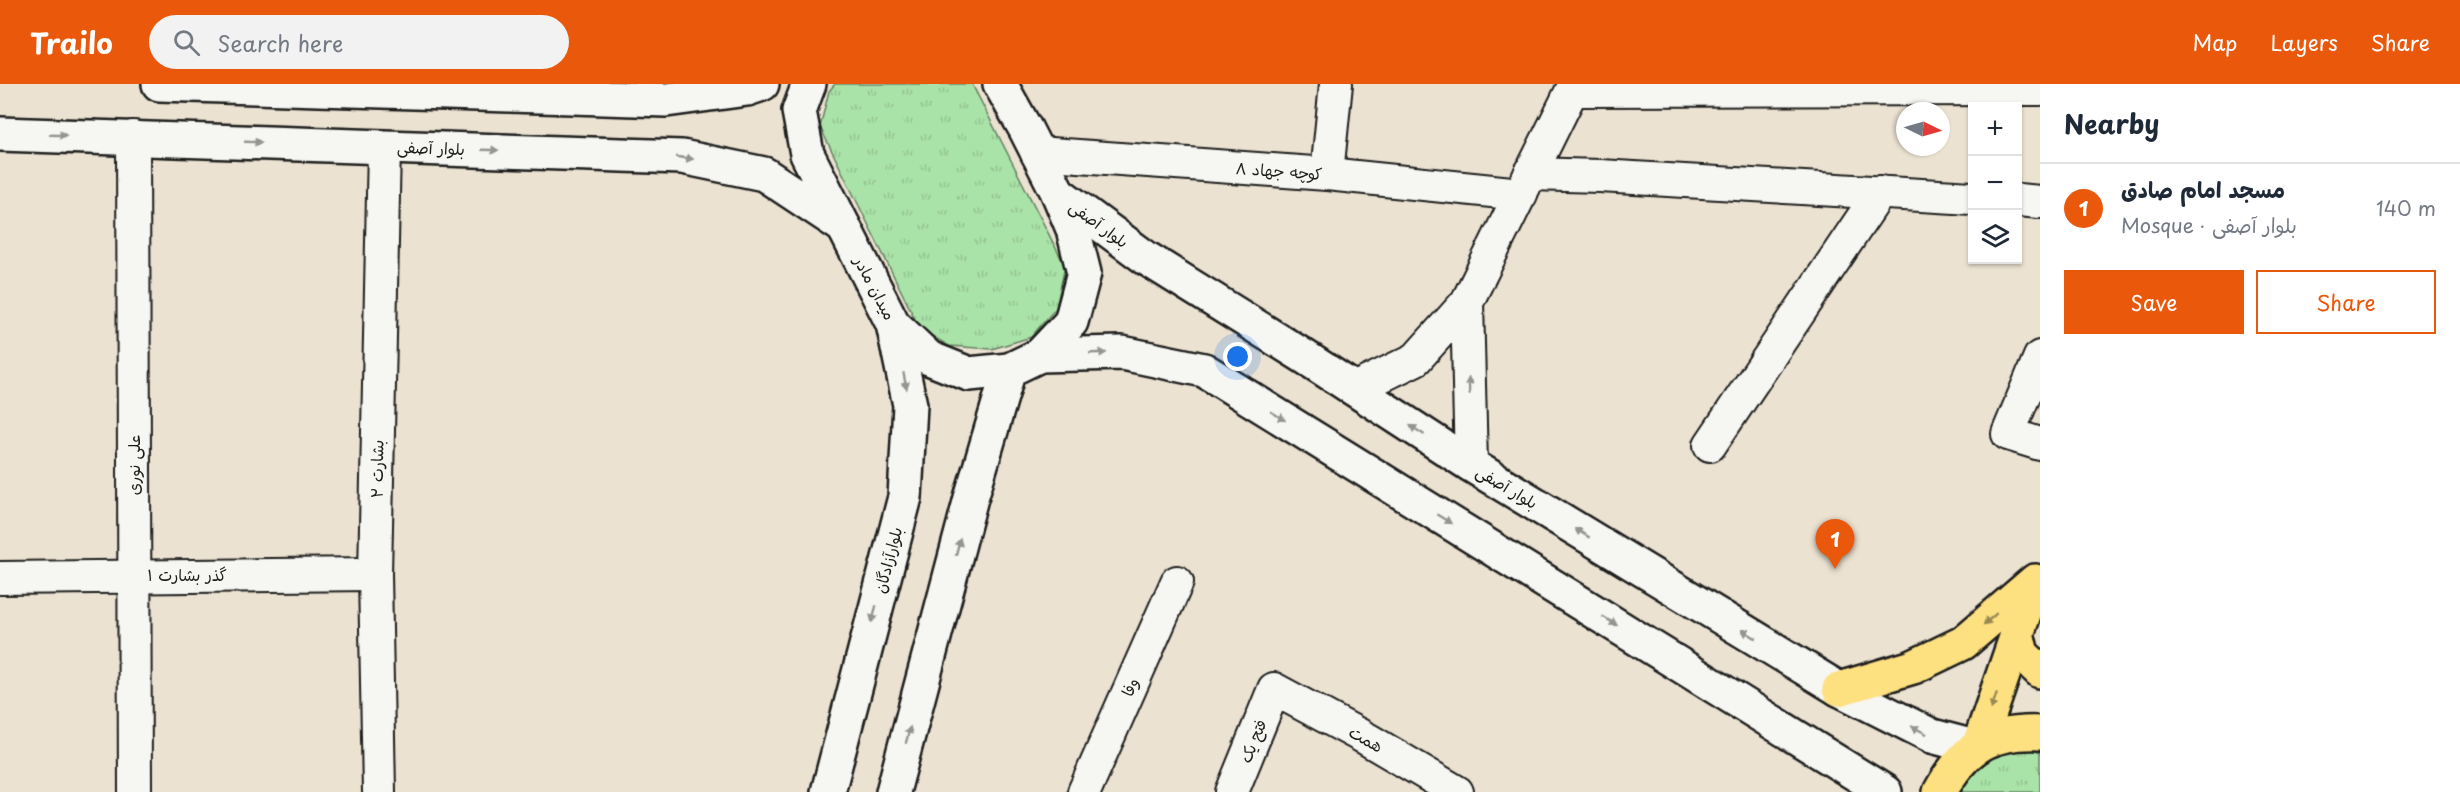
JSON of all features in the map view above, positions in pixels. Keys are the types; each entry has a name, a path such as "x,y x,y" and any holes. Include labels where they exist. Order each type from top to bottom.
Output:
{"highway":[{"path":"1839,688 1913,667 1963,643 2037,574"},
{"path":"1977,746 2037,574"},
{"path":"2017,633 2022,654 2040,671"},
{"path":"1940,792 1953,768 1977,746 2008,733 2040,732"}],"main road":[{"path":"159,84 500,90 666,100 747,89 762,84"},
{"name":"میدان مادر","path":"809,84 799,111 807,154 893,324 929,358 969,374 1009,370 1040,355 1071,322 1084,273 1073,229 1058,194 1000,84"},
{"path":"1018,84 1032,142"},
{"name":"بلوار آصفی","path":"0,134 682,157 764,174 844,228"},
{"name":"بلوار آصفی","path":"1058,194 1146,258 1471,465 1839,688 1932,736 1977,746"},
{"name":"بلوارآزادگان","path":"828,792 905,497 910,405 893,324"},
{"path":"1040,355 1122,353 1204,370 1885,792"},
{"path":"893,792 971,498 1009,370"}],"street":[{"path":"1327,174 1336,84"},
{"path":"1354,390 1416,359 1467,302 1574,87 2040,89"},
{"name":"علی نوری","path":"133,137 135,792"},
{"name":"کوچه جهاد ۸","path":"1032,142 1327,174 1526,184 1600,176 1968,198"},
{"name":"بشارت ۲","path":"379,792 375,574 384,147"},
{"path":"1710,445 1880,192"},
{"path":"2022,200 2040,202"},
{"path":"1467,302 1471,465"},
{"path":"2040,357 2007,434 2040,444"},
{"name":"گذر بشارت ۱","path":"0,578 375,574"},
{"name":"وفا","path":"1084,792 1177,582"},
{"name":"فتح یک","path":"1232,792 1274,689"},
{"name":"همت","path":"1274,689 1367,739 1457,792"}],"green space":[{"path":"835,84 972,84 1065,266 1056,308 1031,337 992,349 949,346 920,329 820,127 829,91"},
{"path":"2029,748 2040,753 2040,792 1960,792 1962,782 1989,754"}],"place":[{"name":"مسجد امام صادق","path":"1835,569"}]}
